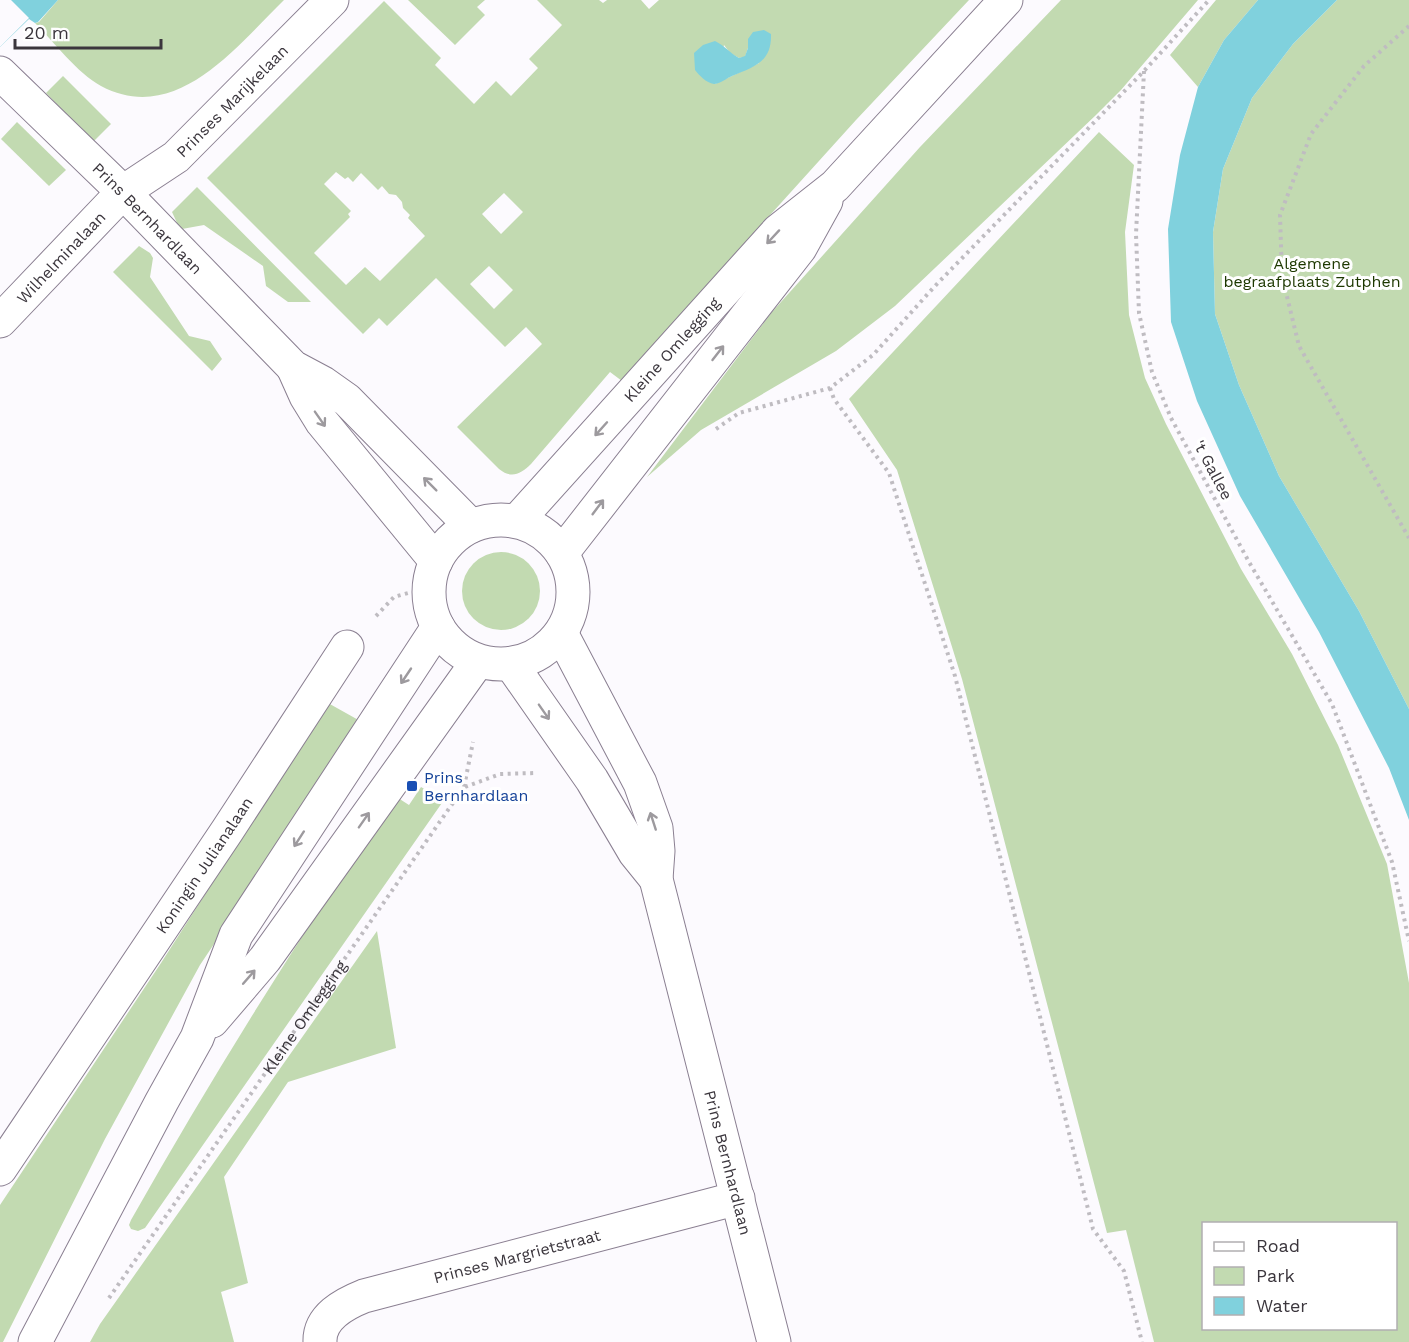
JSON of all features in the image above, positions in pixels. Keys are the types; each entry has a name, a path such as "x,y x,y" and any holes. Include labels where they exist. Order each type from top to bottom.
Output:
{"street":[{"name":"Prinses Marijkelaan","path":"123,192 176,157 332,0"},
{"name":"Kleine Omlegging","path":"517,521 778,231 834,186 1006,0"},
{"name":"Prins Bernhardlaan","path":"0,73 123,192 293,367 323,383 347,400 471,526"},
{"name":"Kleine Omlegging","path":"562,554 800,248 834,186"},
{"name":"Wilhelminalaan","path":"0,321 123,192"},
{"name":"Prins Bernhardlaan","path":"293,367 306,396 322,422 432,574"},
{"path":"494,520 517,521 538,530 553,542 562,554 571,574 574,592 570,613 561,633 546,648 529,658 511,664 478,661 454,647 438,627 430,604 432,574 440,553 452,539 471,526 494,520"},
{"path":"35,1342 197,1038 236,935 438,627"},
{"name":"Prins Bernhardlaan","path":"561,633 640,783 656,828 658,851 656,879 774,1342"},
{"name":"Koningin Julianalaan","path":"0,1169 227,831 347,647"},
{"path":"197,1038 265,959 478,661"},
{"name":"Prins Bernhardlaan","path":"511,664 592,780 635,853 656,879"},
{"name":"Prinses Margrietstraat","path":"320,1342 320,1335 327,1319 345,1304 364,1296 738,1198"}],"path":[{"path":"713,431 739,413 830,388 873,354 934,287 1144,71 1209,0"},
{"path":"1409,26 1364,66 1311,134 1280,215 1282,276 1299,346 1409,538"},
{"name":"'t Gallee","path":"1144,71 1136,234 1139,313 1152,372 1171,418 1249,562 1332,704 1392,862 1409,941"},
{"path":"830,388 834,399 889,473 955,676 1094,1229 1124,1271 1142,1342"},
{"path":"347,647 394,597 432,574"},
{"name":"Kleine Omlegging","path":"102,1305 464,788 474,738"}],"green space":[{"path":"58,0 284,0 246,39 203,76 179,89 154,96 128,96 101,86 92,80 35,23 39,22"},
{"path":"408,0 485,0 477,7 485,15 455,45"},
{"path":"537,0 599,0 603,3 607,0 641,0 649,9 659,0 969,0 856,120 622,381 610,372 531,464 520,473 508,474 499,469 457,427 542,344 526,327 505,347 436,278 387,326 379,318 363,334 207,178 384,1 441,58 435,65 474,104 496,81 511,96 538,68 529,59 562,25","holes":["748,39 759,63 715,84 724,45 730,53 739,58 745,57","336,172 353,182 361,173 378,190 382,186 389,194 396,195 410,215 408,218 425,236 380,281 365,267 346,285 314,253 350,217 348,214 351,211 324,184","504,193 523,212 501,234 482,214","489,266 513,290 494,309 470,284"]},
{"path":"1061,0 1198,0 1121,90 895,306 836,351 701,430 647,477 772,312 920,147"},
{"path":"1216,0 1258,0 1224,40 1198,87 1170,55"},
{"name":"Algemene begraafplaats Zutphen","path":"1337,0 1409,0 1409,709 1359,611 1279,476 1239,385 1215,314 1213,232 1223,169 1252,98 1293,44"},
{"path":"63,76 111,124 93,142 46,93"},
{"path":"17,122 66,170 49,186 1,139"},
{"path":"1099,132 1134,165 1125,232 1129,315 1145,378 1166,424 1241,569 1292,654 1338,745 1387,864 1409,983 1409,1342 1154,1342 1126,1230 1107,1233 962,679 897,470 849,399"},
{"path":"197,187 311,302 288,302 266,286 263,266 204,225 182,229 178,225 172,212"},
{"path":"139,246 150,253 153,258 150,277 189,336 210,341 222,359 212,371 113,272"},
{"path":"501,552 516,555 528,564 537,576 540,591 537,606 528,618 516,627 501,630 486,627 474,618 465,606 462,591 465,576 474,564 486,555"},
{"path":"328,703 362,722 200,965 105,1139 3,1342 0,1342 0,1205 161,963"},
{"path":"421,787 444,800 145,1228 138,1231 131,1229 129,1225 131,1220 194,1112 258,1005 326,900 395,796 409,805"},
{"path":"377,931 396,1048 288,1082 224,1177 248,1283 221,1292 234,1342 90,1342 100,1324"}],"water":[{"path":"0,0 58,0 38,22 35,23 29,19 0,47"},
{"path":"1258,0 1337,0 1293,44 1252,98 1223,169 1213,232 1215,314 1239,385 1279,476 1359,611 1409,709 1409,820 1389,768 1319,632 1240,496 1197,401 1171,322 1168,229 1180,155 1198,87 1224,40"},
{"path":"764,30 771,34 771,43 765,57 754,66 714,84 695,70 694,53 703,45 715,41 739,58 745,56 748,39 753,32"}],"pier":[{"path":"0,0 11,0 29,18 0,47"}],"place":[{"name":"Prins Bernhardlaan","path":"412,786"}]}
